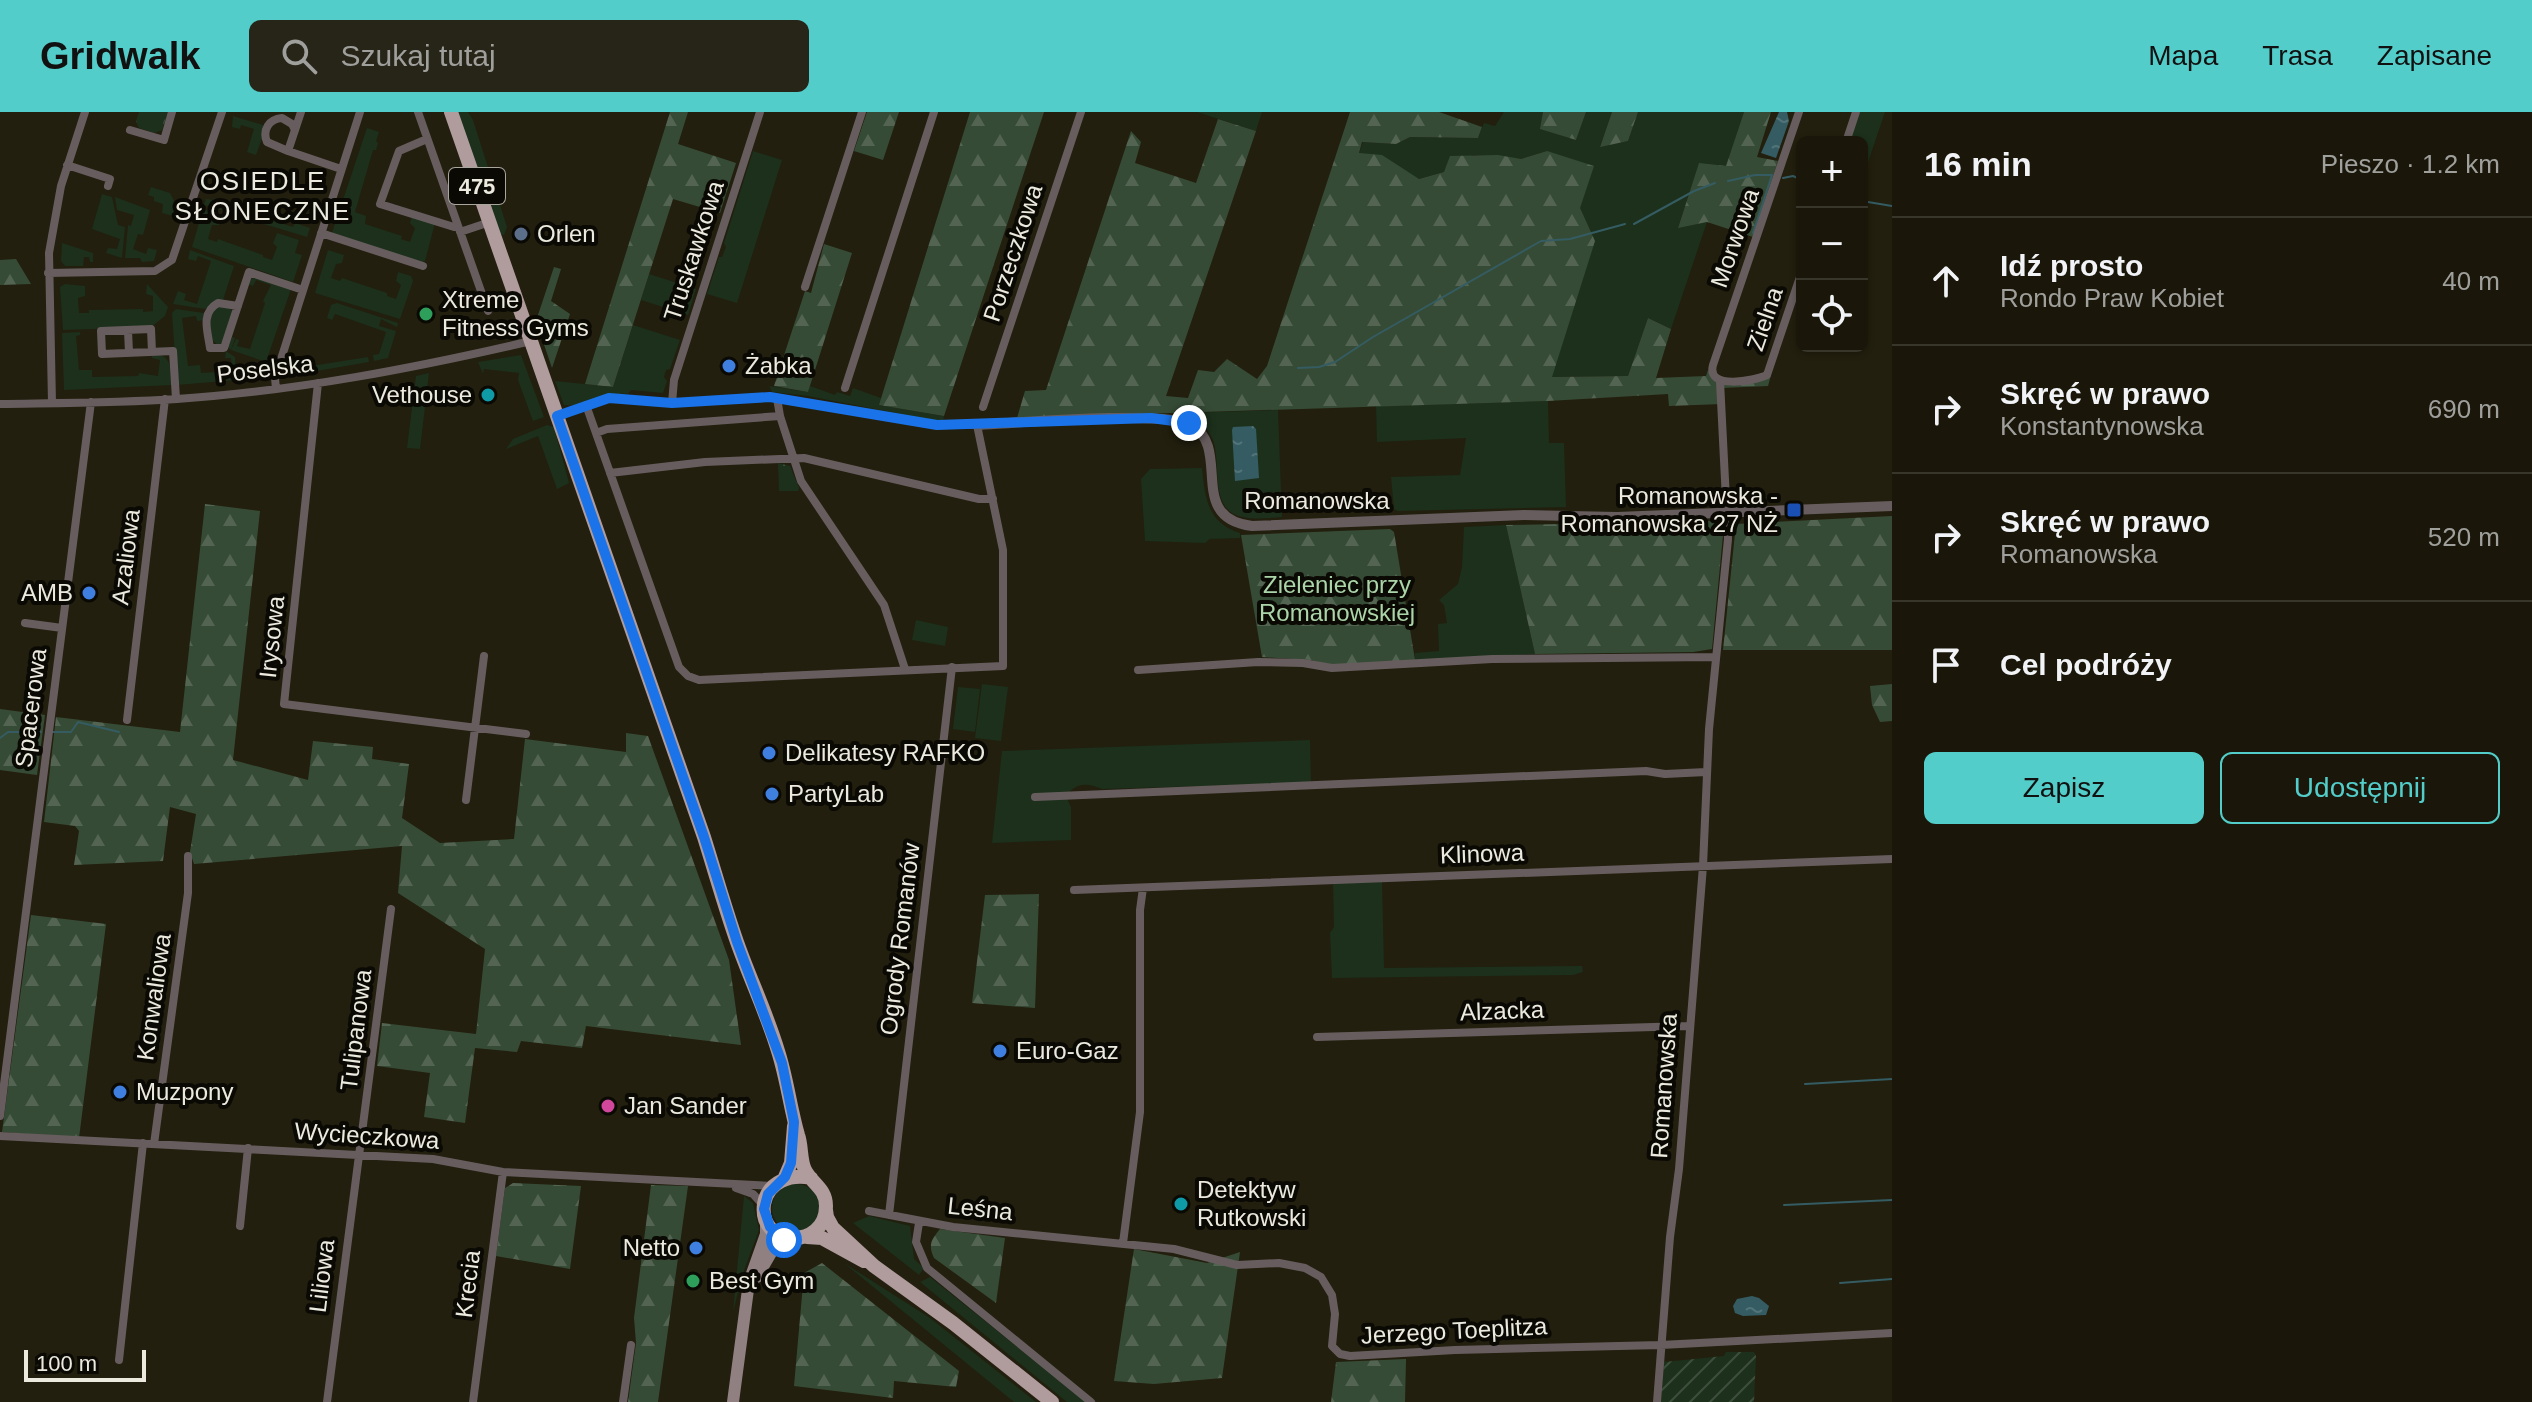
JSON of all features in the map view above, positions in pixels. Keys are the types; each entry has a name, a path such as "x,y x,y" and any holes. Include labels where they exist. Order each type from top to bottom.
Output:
{"main road":[{"name":"475","path":"451,112 704,837 737,942 777,1047 788,1084 804,1168 822,1189 826,1209"},
{"name":"475","path":"733,1402 746,1298 752,1270 766,1234 766,1198 791,1163 794,1122"},
{"path":"780,1182 811,1178"},
{"path":"807,1237 819,1228 826,1209"},
{"path":"826,1209 833,1228 874,1266 953,1323 1052,1402"},
{"path":"765,1213 775,1232 790,1240 822,1238 874,1266"},
{"name":"475","path":"746,1298 771,1250 779,1243 790,1240"}],"street":[{"path":"52,403 48,273 56,206 85,112"},
{"path":"130,130 164,140 172,112"},
{"path":"48,273 155,271 172,260 222,112"},
{"path":"288,151 301,112"},
{"path":"276,389 275,378 360,112"},
{"path":"418,112 488,311"},
{"name":"Truskawkowa","path":"672,403 674,380 760,112"},
{"path":"805,287 862,112"},
{"path":"845,388 934,112"},
{"name":"Porzeczkowa","path":"983,407 1081,112"},
{"name":"Morwowa","path":"1727,513 1716,379 1711,372 1799,112"},
{"path":"1848,136 1856,112"},
{"path":"295,130 282,118 271,121 267,126 267,142 341,169"},
{"path":"427,139 399,151 380,204 459,229 490,222"},
{"path":"67,165 110,179 108,186"},
{"path":"321,233 423,266"},
{"path":"238,306 218,303 208,311 210,348 224,348 238,306 249,272 303,290"},
{"name":"Zielna","path":"1716,379 1764,378 1799,280"},
{"path":"152,352 151,329 101,331 102,354 129,353 152,352 173,351 176,399"},
{"path":"128,330 129,353"},
{"name":"Poselska","path":"0,404 176,399 276,389 531,341"},
{"name":"Irysowa","path":"318,383 284,704 526,734"},
{"name":"Romanowska","path":"557,416 615,397 672,403 777,398 929,424 1151,418 1185,421 1195,427 1206,442 1218,507 1231,520 1252,526 1524,515 1617,517 1892,506"},
{"path":"777,398 801,481 884,605 905,669"},
{"name":"Azaliowa","path":"127,720 165,399"},
{"name":"Spacerowa","path":"0,1116 91,402"},
{"path":"586,405 679,667 688,676 699,680 1003,666 1003,550 977,425"},
{"path":"596,433 607,429 780,416"},
{"path":"610,473 705,462 804,458 979,499 993,499"},
{"name":"Romanowska","path":"1657,1402 1703,866 1706,772 1728,539 1727,513"},
{"path":"25,623 62,628"},
{"path":"466,800 484,656"},
{"path":"1138,670 1258,662 1303,663 1332,668 1492,659 1715,657"},
{"name":"Ogrody Romanów","path":"889,1215 952,667"},
{"path":"1035,797 1646,771 1665,774 1706,772"},
{"name":"Konwaliowa","path":"154,1144 188,893 188,856"},
{"name":"Klinowa","path":"1074,890 1892,859"},
{"path":"1123,1243 1140,1112 1140,910 1143,888"},
{"name":"Tulipanowa","path":"358,1156 391,909"},
{"name":"Alzacka","path":"1317,1037 1688,1026"},
{"name":"Wycieczkowa","path":"0,1136 433,1159 503,1172 731,1186 780,1182"},
{"path":"119,1360 143,1143"},
{"path":"240,1226 248,1148"},
{"name":"Liliowa","path":"327,1402 358,1156"},
{"name":"Krecia","path":"473,1402 503,1172"},
{"name":"Wycieczkowa","path":"731,1186 753,1194 765,1213"},
{"name":"Leśna","path":"869,1211 919,1223 1089,1239"},
{"path":"919,1223 916,1242 927,1268 1091,1402"},
{"name":"Jerzego Toeplitza","path":"1089,1239 1174,1249 1237,1265 1288,1264 1310,1270 1325,1282 1332,1295 1335,1314 1332,1342 1336,1352 1344,1355 1545,1346 1661,1345 1892,1333"},
{"path":"623,1402 631,1345"}],"green space":[{"path":"139,112 168,112 162,130 154,133 139,128 136,121"},
{"path":"457,112 468,112 473,120 507,227 504,235 500,234"},
{"path":"670,112 688,112 678,144 736,163 720,213 673,199 613,387 585,384"},
{"path":"867,112 899,112 883,160 854,151"},
{"path":"970,112 1044,112 944,416 879,405"},
{"path":"1197,112 1262,112 1256,131"},
{"path":"1350,112 1439,112 1482,127 1478,138 1410,137 1396,144 1362,142 1359,153 1382,155 1419,179 1444,172 1450,156 1498,155 1521,159 1547,151 1594,166 1580,208 1595,241 1552,377 1628,376 1648,318 1671,329 1656,378 1706,376 1708,370 1716,380 1771,375 1768,386 1721,388 1722,404 1669,406 1668,394 1548,401 1017,418 1025,391 1046,390 1131,131 1141,142 1135,163 1196,183 1218,119 1256,131 1166,396 1188,398 1198,370 1214,372 1227,359 1257,379 1267,366"},
{"path":"1504,112 1543,112 1541,129 1576,140 1586,112 1612,112 1600,146 1628,141 1638,112 1744,112 1726,167 1699,164 1678,227 1707,222 1671,329 1648,318 1628,376 1551,377 1562,340 1547,151 1521,159 1473,155 1444,172 1419,179 1359,153 1363,142 1396,144 1410,137 1478,138 1484,123 1495,126"},
{"path":"1543,112 1586,112 1576,140 1540,129"},
{"path":"1612,112 1638,112 1628,141 1600,147"},
{"path":"1744,112 1771,112 1757,157 1778,161 1753,237 1707,222 1678,228 1699,163 1726,166"},
{"path":"1860,112 1885,112 1868,162 1868,136 1852,136"},
{"path":"233,116 263,125 265,130 256,155 247,152 254,129 241,125 240,129 232,127"},
{"path":"367,128 379,132 378,143 376,150 373,150 355,212 366,216 365,224 402,236 401,239 410,242 415,228 410,223 412,216 435,223 425,261 332,233"},
{"path":"753,151 782,160 737,303 707,294 719,257 722,257 726,247 724,243"},
{"path":"151,187 170,193 177,206 173,216 162,213 163,204 148,195"},
{"path":"102,194 112,197 118,225 125,227 122,258 106,253 108,248 117,249 120,239 92,229"},
{"path":"115,197 150,210 143,235 138,234 133,249 146,254 148,248 157,250 154,261 125,258 128,225 131,226 134,215 117,210"},
{"path":"214,197 215,202 293,227 295,223 310,228 307,237 241,217 241,212 239,216 224,211 224,208 221,210 204,205 206,199 213,200"},
{"path":"203,209 222,215 219,225 212,225 208,239 217,242 218,239 272,260 277,247 273,243 277,233 299,240 295,253 302,255 293,282 192,247"},
{"path":"62,243 93,253 93,262 89,257 84,257 83,266 65,266 61,261"},
{"path":"824,244 852,253 808,392 774,386 805,291 811,293"},
{"path":"190,250 234,266 223,300 205,309 173,304 178,291 186,294 184,300 197,304 211,261 198,256 196,261 188,259"},
{"path":"328,250 344,255 342,263 336,264 331,278 340,281 342,278 396,299 401,285 396,281 398,272 411,276 413,281 400,319 315,293"},
{"path":"16,259 31,284 0,285 0,260"},
{"path":"554,267 561,269 551,301 570,314 552,368 536,321"},
{"path":"649,274 696,289 688,315 641,300"},
{"path":"256,276 291,289 266,362 231,350 236,339 239,340 237,346 250,349 265,303 263,301 271,285 256,280 253,286 248,284 249,280"},
{"path":"65,284 85,286 85,296 78,298 79,313 89,313 89,310 153,311 153,296 146,294 147,284 168,307 165,316 151,327 63,330 60,287"},
{"path":"337,303 398,323 397,327 381,319 379,326 396,331 388,358 374,361 373,355 379,354 386,332 335,314 332,320 327,318 331,305"},
{"path":"217,306 228,306 233,312 224,342 218,345 211,339 210,312"},
{"path":"176,309 204,313 204,320 197,321 196,316 182,318 188,366 200,365 201,373 232,371 231,358 225,358 226,351 235,357 236,380 177,385 172,313"},
{"path":"633,325 680,340 670,369 666,370 664,377 667,381 663,393 631,390 628,394 564,405 555,381 613,387"},
{"path":"80,332 76,336 79,370 92,370 92,377 138,376 139,373 158,376 160,360 152,358 152,354 159,355 169,364 172,385 64,390 62,333"},
{"path":"232,337 235,338 231,350 228,347"},
{"path":"521,355 544,417 533,421 518,380 519,373 484,369 483,374 478,362"},
{"path":"368,357 369,362 288,376 294,358 311,366"},
{"path":"429,373 420,449 407,448 416,376"},
{"path":"769,386 808,392 810,386 835,395 837,392 850,396 853,388 881,398 880,405 944,416 943,421 932,420 772,392"},
{"path":"1548,401 1549,443 1564,443 1566,507 1394,509 1391,477 1460,475 1466,438 1377,442 1376,406"},
{"path":"1278,410 1282,517 1253,518 1232,513 1220,496 1213,440 1199,421 1187,413"},
{"path":"547,425 554,427 569,483 557,489 538,436 506,449 513,439"},
{"path":"778,463 790,466 798,491 779,491"},
{"path":"1202,468 1214,516 1229,529 1240,533 1240,538 1210,539 1205,543 1145,541 1141,479 1150,469"},
{"path":"205,504 260,511 233,760 308,780 313,741 373,747 372,759 409,764 402,818 440,843 514,839 525,739 626,752 626,733 648,736 729,960 741,1045 586,1026 582,1048 521,1041 517,1052 475,1048 465,1123 424,1117 430,1073 377,1066 382,1023 476,1034 485,949 398,893 402,846 194,864 190,852 196,814 170,807 163,861 74,865 79,831 75,826 44,822 56,717 180,732"},
{"path":"1892,516 1892,650 1723,650 1736,524"},
{"path":"1720,521 1723,535 1712,649 1693,652 1535,654 1506,525"},
{"path":"1506,525 1535,654 1415,660 1415,653 1439,651 1438,624 1447,623 1444,605 1439,600 1458,584 1464,527"},
{"name":"Zieleniec przy Romanowskiej","path":"1390,529 1394,532 1415,660 1331,665 1310,660 1262,657 1241,535"},
{"path":"916,620 948,627 945,646 912,640"},
{"path":"982,684 1008,687 1001,741 975,738"},
{"path":"1892,684 1892,721 1880,722 1872,705 1870,686"},
{"path":"958,687 980,689 975,732 953,729"},
{"path":"0,709 45,715 37,775 0,770"},
{"path":"1310,740 1311,783 1102,789 1081,785 1070,791 1068,801 1071,807 1071,840 992,843 1002,751"},
{"path":"1382,880 1384,968 1582,966 1583,972 1573,975 1332,978 1330,933 1334,927 1333,883"},
{"path":"1039,894 1035,1008 972,1003 985,895"},
{"path":"31,915 106,924 79,1138 2,1132"},
{"path":"513,1183 581,1186 570,1269 496,1256 505,1188"},
{"path":"796,1184 813,1191 820,1208 813,1225 796,1232 779,1225 772,1208 779,1191"},
{"path":"651,1185 688,1186 658,1402 628,1402 636,1343 634,1318"},
{"path":"744,1196 753,1203 759,1230 733,1312"},
{"path":"869,1216 910,1226 914,1259 924,1268 919,1275 853,1223"},
{"path":"940,1229 1005,1238 996,1303 934,1258 931,1243"},
{"path":"1134,1249 1207,1263 1240,1252 1222,1378 1154,1384 1114,1381"},
{"path":"822,1263 959,1371 956,1387 894,1381 893,1398 794,1386 804,1273"},
{"path":"844,1263 930,1318 1036,1402 1014,1402"},
{"path":"930,1277 1086,1402 1067,1402 920,1282"},
{"path":"1726,1352 1754,1352 1754,1402 1661,1402 1664,1362 1724,1356"},
{"path":"1406,1359 1405,1402 1331,1402 1336,1362"}],"water":[{"path":"1779,112 1787,112 1789,121 1776,158 1761,153"},
{"path":"1253,426 1256,429 1259,478 1235,481 1232,430 1233,427"},
{"path":"1752,1296 1769,1306 1766,1315 1743,1316 1735,1313 1733,1306 1737,1299"}],"waterway":[{"path":"1728,181 1772,175 1753,233"},
{"path":"1783,178 1796,177"},
{"path":"1634,224 1715,183"},
{"path":"1868,202 1892,206"},
{"path":"1298,368 1335,362 1541,241 1570,239 1625,224"},
{"path":"53,732 71,732 78,722 119,732"},
{"path":"0,738 8,732 41,732"},
{"path":"1805,1084 1892,1079"},
{"path":"1784,1205 1892,1200"},
{"path":"1840,1283 1892,1279"}],"place":[{"name":"Orlen","path":"521,234"},
{"name":"Xtreme Fitness Gyms","path":"426,314"},
{"name":"Żabka","path":"729,366"},
{"name":"Vethouse","path":"488,395"},
{"name":"Romanowska - Romanowska 27 NŻ","path":"1794,510"},
{"name":"AMB","path":"89,593"},
{"name":"Delikatesy RAFKO","path":"769,753"},
{"name":"PartyLab","path":"772,794"},
{"name":"Euro-Gaz","path":"1000,1051"},
{"name":"Muzpony","path":"120,1092"},
{"name":"Jan Sander","path":"608,1106"},
{"name":"Detektyw Rutkowski","path":"1181,1204"},
{"name":"Netto","path":"696,1248"},
{"name":"Best Gym","path":"693,1281"}],"district":[{"name":"OSIEDLE SŁONECZNE","path":"263,196"}],"route":[{"path":"784,1240 790,1240 770,1227 764,1209 768,1194 788,1173 791,1163 794,1122 788,1084 557,416 609,398 672,403 770,397 937,425 1151,418 1189,423"}]}
